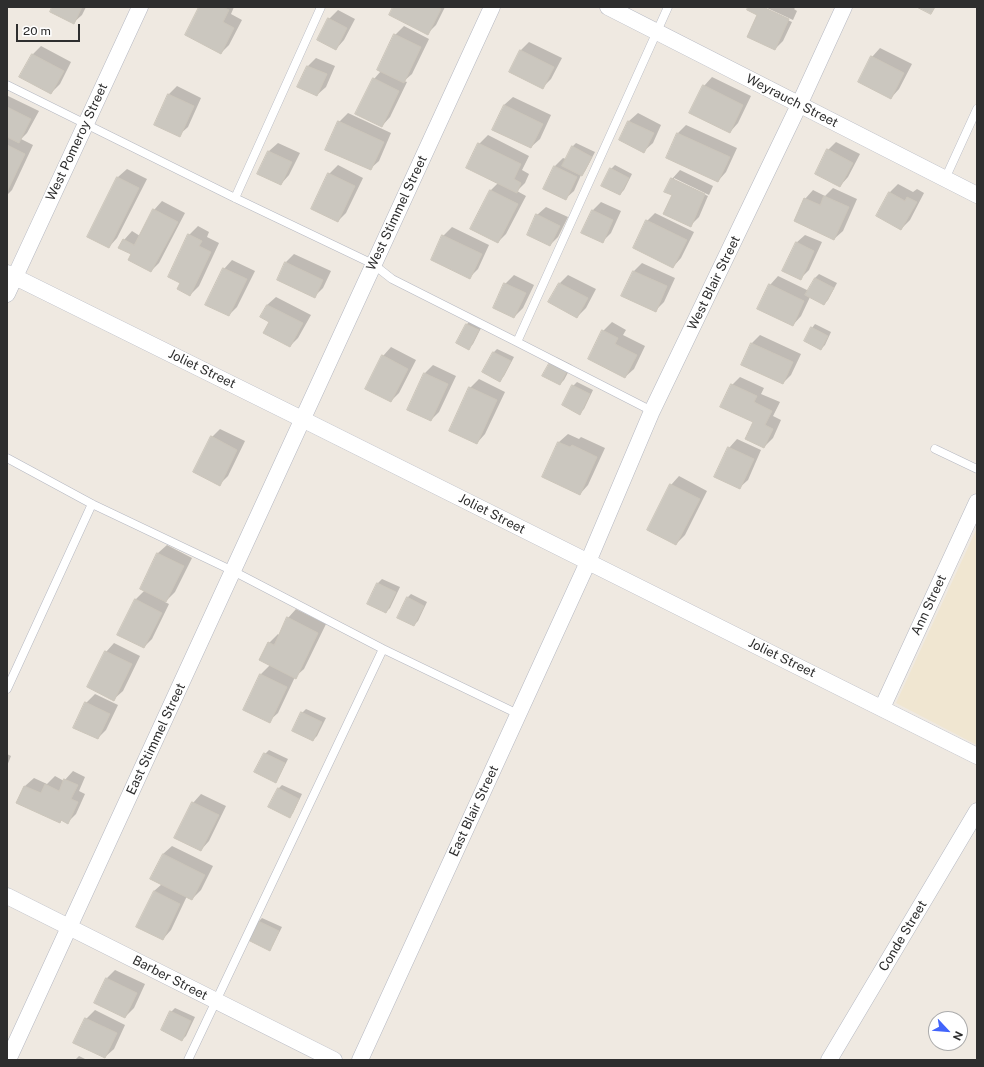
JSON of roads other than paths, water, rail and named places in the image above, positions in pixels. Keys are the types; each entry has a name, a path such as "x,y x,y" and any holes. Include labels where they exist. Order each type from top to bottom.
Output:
{"street":[{"name":"West Pomeroy Street","path":"7,294 11,275 86,124 140,7"},
{"name":"West Stimmel Street","path":"302,419 492,7"},
{"name":"Weyrauch Street","path":"608,7 977,195"},
{"name":"West Blair Street","path":"588,562 652,411 799,105 844,7"},
{"name":"Joliet Street","path":"11,275 977,756"},
{"name":"East Stimmel Street","path":"8,1060 302,419"},
{"name":"Ann Street","path":"882,708 977,502"},
{"name":"East Blair Street","path":"360,1060 588,562"},
{"name":"Conde Street","path":"829,1060 977,811"},
{"name":"Barber Street","path":"7,896 334,1060"}],"lane":[{"path":"235,198 321,7"},
{"path":"517,342 668,7"},
{"path":"7,85 235,198 373,264 392,279 652,411"},
{"path":"945,179 977,109"},
{"path":"935,449 977,469"},
{"path":"7,458 92,504 233,571 383,649 518,714"},
{"path":"7,689 92,504"},
{"path":"188,1060 383,649"}]}
